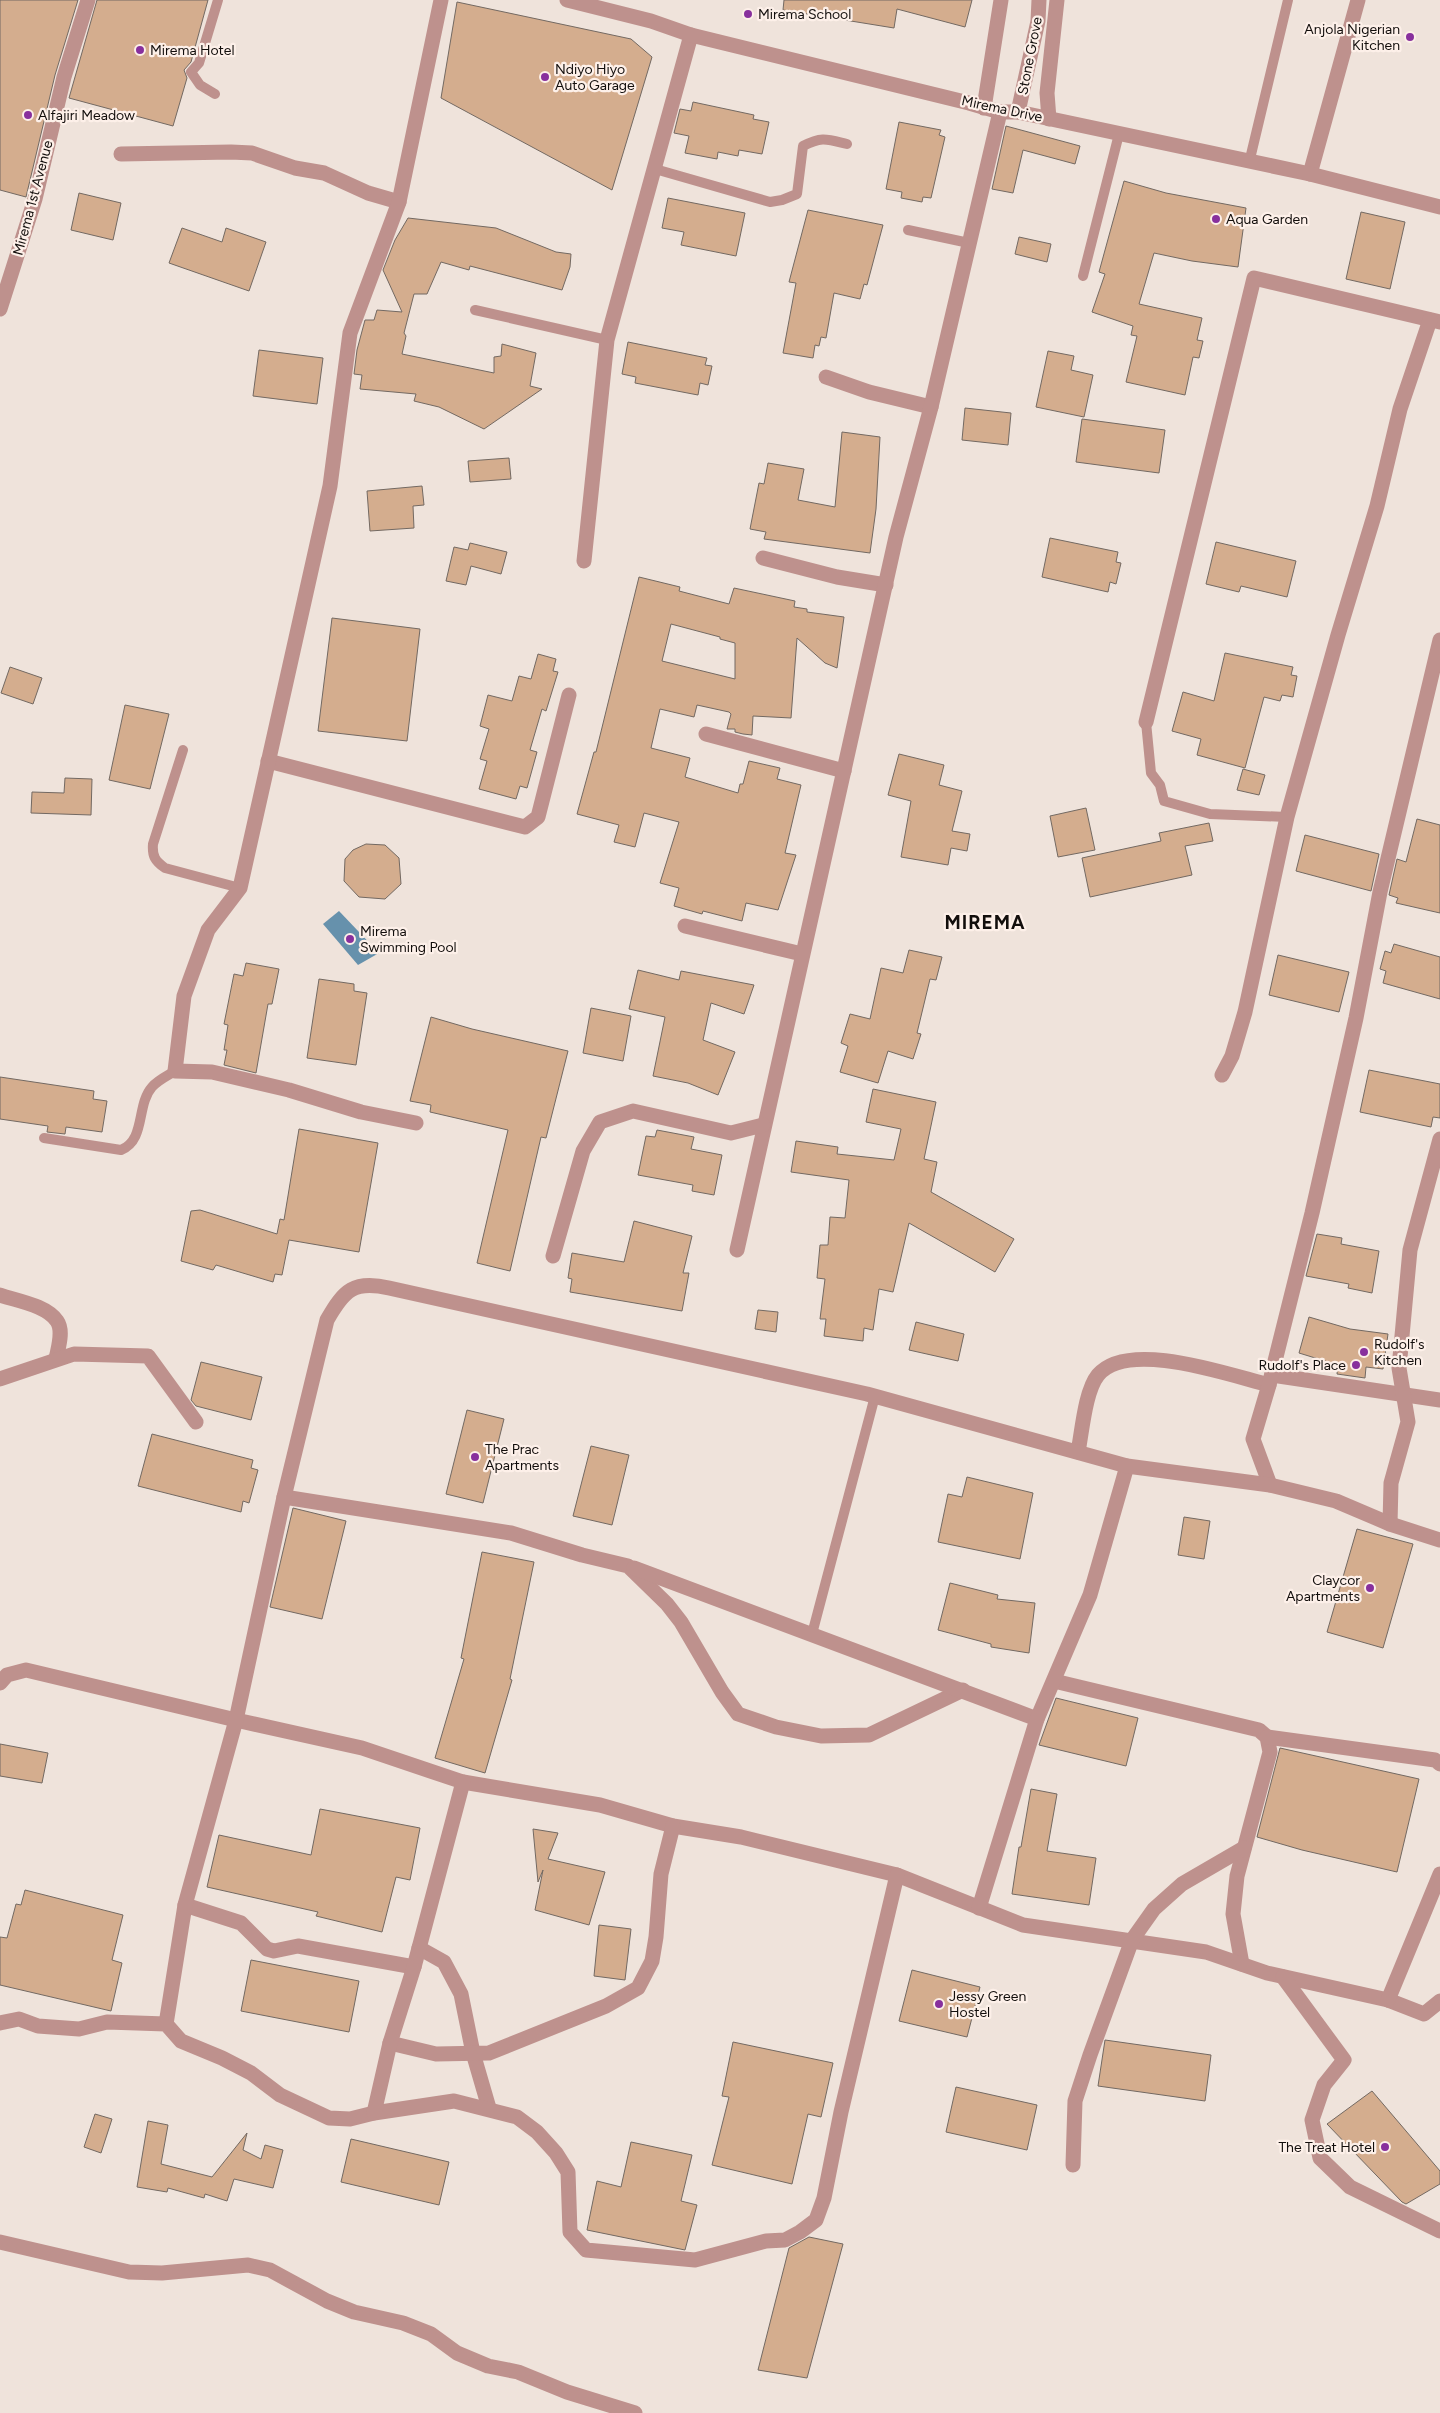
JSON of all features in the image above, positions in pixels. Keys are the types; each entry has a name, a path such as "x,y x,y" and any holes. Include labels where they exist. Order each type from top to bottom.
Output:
{"street":[{"name":"Mirema 1st Avenue","path":"0,309 35,200 64,77 88,0"},
{"path":"416,1123 360,1112 289,1090 212,1072 175,1071 184,996 208,930 240,888 330,486 350,333 399,202 441,0"},
{"name":"Mirema Drive","path":"566,0 651,21 692,36 1000,112 1018,112 1249,163 1310,174 1440,207"},
{"path":"984,108 1001,0"},
{"name":"Stone Grove","path":"1018,112 1038,21 1039,0"},
{"path":"1048,119 1047,94 1057,0"},
{"path":"1310,174 1358,0"},
{"path":"584,561 607,340 692,36"},
{"path":"737,1250 763,1125 896,537 931,407 1000,112"},
{"path":"121,154 231,152 252,154 295,168 324,174 368,193 399,202"},
{"path":"1146,722 1254,278 1435,321 1400,409 1376,506 1287,817 1245,1012 1232,1056 1222,1075"},
{"path":"826,377 869,392 931,407"},
{"path":"763,558 837,577 886,585"},
{"path":"1270,1486 1253,1439 1271,1380 1312,1214 1356,1018 1384,874 1440,640"},
{"path":"268,761 525,827 538,817 569,695"},
{"path":"706,734 844,771"},
{"path":"685,926 802,954"},
{"path":"553,1256 583,1151 600,1122 633,1111 731,1133 763,1125"},
{"path":"1390,1524 1391,1483 1408,1422 1399,1368 1410,1250 1440,1139"},
{"path":"166,2024 185,1905 236,1720 284,1498 327,1320 336,1303 352,1287 373,1284 875,1396 1127,1466 1270,1486 1336,1501 1390,1524 1440,1540"},
{"path":"0,1295 47,1313 57,1322 60,1337 56,1359"},
{"path":"0,1379 74,1354 148,1356 196,1422"},
{"path":"1078,1452 1091,1388 1098,1376 1110,1365 1126,1360 1159,1359 1271,1380 1404,1393 1440,1400"},
{"path":"979,1908 1037,1719 1090,1595 1127,1466"},
{"path":"284,1498 511,1533 582,1555 628,1566 1037,1719"},
{"path":"628,1566 667,1604 681,1622 722,1692 738,1714 776,1727 821,1736 869,1735 963,1690"},
{"path":"0,1683 7,1674 26,1670 362,1748 463,1782 600,1805 673,1826 741,1837 898,1875 1023,1925 1206,1952 1283,1976 1388,2000 1424,2014 1440,2001"},
{"path":"1054,1681 1259,1730 1267,1737 1436,1760 1440,1764"},
{"path":"1242,1964 1233,1914 1237,1876 1270,1752 1267,1737"},
{"path":"374,2113 390,2043 414,1967 463,1782"},
{"path":"390,2043 436,2054 489,2053 606,2006 638,1988 652,1962 661,1874 673,1826"},
{"path":"1073,2165 1075,2101 1132,1940 1154,1909 1182,1884 1244,1848"},
{"path":"1388,2000 1440,1874"},
{"path":"0,2023 20,2019 38,2026 79,2029 107,2022 166,2024 181,2041 252,2073 280,2095 329,2118 350,2119 374,2113 454,2101 488,2108 517,2117 537,2132 556,2153 568,2172 570,2232 586,2250 695,2260 766,2241 785,2240 816,2220 824,2198 841,2112 898,1875"},
{"path":"185,1905 241,1923 267,1949 274,1951 298,1946 414,1967"},
{"path":"419,1948 444,1962 461,1994 473,2053 488,2108"},
{"path":"1283,1976 1344,2060 1324,2085 1312,2120 1320,2158 1350,2187 1440,2231"},
{"path":"0,2242 129,2272 162,2273 248,2265 270,2270 327,2302 354,2312 403,2322 431,2334 457,2353 488,2366 518,2372 567,2392 635,2413"}],"lane":[{"path":"215,94 200,85 191,72 199,63 218,0"},
{"path":"1249,163 1288,0"},
{"path":"1083,276 1119,134"},
{"path":"655,169 770,202 797,194 803,146 823,138 847,144"},
{"path":"908,230 969,243"},
{"path":"476,310 607,340"},
{"path":"1146,722 1151,773 1160,784 1164,801 1210,814 1287,817"},
{"path":"183,750 153,844 152,854 158,863 165,868 240,888"},
{"path":"44,1138 121,1150 130,1147 134,1140 145,1098 152,1087 175,1071"},
{"path":"812,1634 875,1396"}],"water":[{"name":"Mirema Swimming Pool","path":"339,911 379,953 358,965 323,924"}],"building":[{"name":"Alfajiri Meadow","path":"0,0 78,0 55,75 26,197 0,190"},
{"name":"Mirema Hotel","path":"97,0 208,0 191,62 184,70 187,78 173,126 69,98"},
{"path":"784,0 972,0 965,27 897,9 894,28 783,10"},
{"name":"Ndiyo Hiyo Auto Garage","path":"457,2 631,39 652,57 612,190 441,98"},
{"path":"693,102 754,115 753,119 769,122 762,154 739,150 738,156 718,152 717,159 685,153 689,136 674,133 680,109 691,111"},
{"path":"899,122 941,130 939,135 945,137 931,198 923,197 922,202 901,198 902,192 886,189"},
{"path":"1006,126 1080,146 1075,164 1023,150 1013,193 992,189"},
{"path":"1124,181 1166,193 1246,208 1238,267 1192,261 1154,253 1139,304 1202,318 1197,340 1203,341 1199,358 1193,357 1185,395 1126,382 1137,336 1131,335 1133,326 1092,312 1105,274 1099,272"},
{"path":"79,193 121,203 113,240 71,230"},
{"path":"668,198 745,213 736,256 681,245 684,232 662,228"},
{"path":"808,210 883,225 867,285 864,284 860,299 834,293 826,338 821,337 819,346 815,345 813,358 783,353 796,283 789,282"},
{"path":"1361,212 1405,222 1390,289 1346,279"},
{"path":"408,218 496,228 556,252 571,254 570,267 562,290 470,266 469,270 441,262 427,294 414,294 404,333 406,336 402,354 494,373 494,357 501,356 502,344 536,353 530,386 542,389 484,429 439,407 414,401 416,394 360,389 362,375 354,374 357,350 365,320 374,320 377,310 402,312 383,270 395,240"},
{"path":"182,228 222,242 226,228 266,242 249,291 169,263"},
{"path":"1019,237 1051,244 1047,262 1015,254"},
{"path":"628,342 707,358 705,365 712,366 708,385 700,383 698,395 635,383 636,377 622,374"},
{"path":"259,350 323,358 317,404 253,396"},
{"path":"1048,351 1074,356 1071,370 1093,375 1084,417 1036,407"},
{"path":"965,408 1011,413 1008,445 962,440"},
{"path":"1082,419 1165,430 1159,473 1076,462"},
{"path":"842,432 880,437 876,509 870,553 764,539 766,532 750,529 759,483 764,484 768,463 804,469 798,500 835,507"},
{"path":"509,458 511,479 470,482 468,461"},
{"path":"422,486 424,505 413,506 414,528 370,531 367,491"},
{"path":"1050,538 1118,552 1116,562 1121,563 1116,584 1110,582 1108,592 1042,577"},
{"path":"1216,542 1296,561 1287,597 1241,586 1239,592 1206,584"},
{"path":"470,543 507,552 501,574 471,566 466,585 446,581 454,547 468,550"},
{"path":"639,577 680,587 679,591 729,604 734,588 795,601 794,607 807,609 807,612 844,617 837,668 825,663 797,638 791,718 753,716 752,735 735,732 735,729 727,729 731,714 729,712 697,705 694,717 660,709 651,748 690,758 685,777 738,793 740,784 743,784 749,761 780,768 777,779 801,785 785,853 796,855 778,910 746,903 742,921 703,911 702,914 674,906 679,888 660,883 679,822 644,813 635,847 614,842 619,825 577,814 594,752 596,752","holes":["671,624 720,637 720,639 735,643 735,679 662,661"]},
{"path":"332,618 420,629 407,741 318,731"},
{"path":"1225,653 1293,667 1291,675 1297,676 1293,697 1282,695 1280,701 1264,697 1245,768 1197,755 1201,739 1172,731 1183,692 1214,701"},
{"path":"538,654 556,659 553,671 558,672 546,711 542,709 530,750 537,752 527,788 520,786 516,799 479,789 487,761 480,759 489,729 480,726 488,695 512,701 519,676 531,679"},
{"path":"10,667 42,678 33,704 1,693"},
{"path":"125,705 169,714 150,789 109,780"},
{"path":"899,754 944,765 939,785 962,791 952,831 970,834 967,851 951,848 948,865 901,857 911,801 888,795"},
{"path":"1243,769 1265,775 1259,795 1237,790"},
{"path":"65,778 92,779 91,815 31,813 32,792 64,793"},
{"path":"1086,808 1095,850 1058,857 1050,816"},
{"path":"1417,819 1440,825 1440,913 1396,903 1398,898 1389,895 1397,859 1406,862"},
{"path":"1209,823 1213,841 1185,846 1192,875 1090,897 1082,858 1161,841 1159,833"},
{"path":"1305,835 1379,854 1371,891 1296,871"},
{"path":"366,844 385,845 399,858 401,884 385,899 359,897 344,881 345,859 353,850"},
{"path":"1394,944 1440,957 1440,999 1383,983 1386,971 1380,969 1385,951 1391,953"},
{"path":"909,950 942,957 936,980 930,979 917,1033 921,1034 913,1059 888,1051 878,1083 840,1072 848,1046 841,1043 850,1014 870,1019 881,968 903,973"},
{"path":"1278,955 1349,972 1339,1012 1269,995"},
{"path":"246,963 279,969 272,1004 268,1004 256,1073 224,1065 228,1025 224,1024 234,974 243,976"},
{"path":"638,970 679,980 681,971 754,985 744,1014 711,1003 703,1040 735,1052 718,1095 688,1083 653,1076 665,1017 629,1009"},
{"path":"319,979 354,984 354,991 367,993 356,1065 307,1058"},
{"path":"591,1008 631,1016 623,1061 583,1053"},
{"path":"431,1017 472,1029 568,1051 546,1138 541,1137 510,1271 477,1263 508,1130 430,1112 431,1105 410,1101"},
{"path":"1369,1070 1440,1084 1440,1118 1433,1117 1431,1127 1360,1112"},
{"path":"0,1077 94,1091 93,1099 107,1101 102,1132 66,1127 65,1134 47,1132 48,1126 0,1119"},
{"path":"873,1089 936,1102 924,1159 937,1162 931,1192 1014,1239 995,1272 909,1223 893,1292 879,1289 873,1330 864,1328 863,1341 824,1336 826,1319 820,1319 825,1279 817,1278 820,1245 828,1245 830,1217 845,1218 849,1180 791,1172 796,1141 838,1147 837,1154 894,1160 901,1129 866,1122"},
{"path":"299,1129 378,1143 359,1252 289,1240 282,1275 275,1274 273,1282 216,1265 213,1270 181,1261 191,1211 200,1210 277,1234 280,1219 284,1220"},
{"path":"657,1130 694,1137 691,1149 722,1155 714,1195 692,1191 693,1185 638,1175 646,1136 655,1137"},
{"path":"634,1221 692,1236 683,1273 689,1273 682,1311 570,1292 572,1279 568,1278 572,1253 624,1262"},
{"path":"1317,1234 1342,1238 1341,1244 1379,1251 1372,1293 1348,1288 1349,1284 1306,1276"},
{"path":"758,1310 778,1312 776,1332 755,1329"},
{"path":"1309,1317 1350,1329 1388,1334 1383,1369 1366,1367 1365,1378 1337,1374 1338,1365 1299,1353"},
{"path":"916,1322 964,1334 958,1361 909,1350"},
{"path":"201,1362 262,1377 251,1420 196,1406 191,1400"},
{"name":"The Prac Apartments","path":"467,1410 504,1419 483,1503 446,1494"},
{"path":"152,1434 253,1460 251,1468 258,1470 249,1503 243,1501 241,1512 138,1486"},
{"path":"591,1446 629,1455 612,1525 573,1516"},
{"path":"967,1477 1033,1493 1020,1559 938,1542 948,1494 962,1497"},
{"path":"293,1508 346,1521 322,1619 270,1607"},
{"path":"1184,1517 1210,1521 1204,1559 1178,1555"},
{"name":"Claycor Apartments","path":"1357,1529 1413,1544 1383,1648 1327,1632"},
{"path":"482,1552 534,1562 510,1679 512,1680 485,1773 435,1758 464,1659 461,1658"},
{"path":"950,1583 998,1595 997,1599 1035,1603 1029,1653 991,1647 991,1644 938,1630"},
{"path":"1056,1698 1138,1718 1126,1766 1039,1745"},
{"path":"0,1744 48,1753 42,1783 0,1776"},
{"path":"1280,1748 1419,1779 1397,1872 1302,1850 1257,1837"},
{"path":"1031,1789 1057,1794 1047,1851 1096,1858 1089,1905 1012,1894"},
{"path":"320,1809 420,1828 410,1880 396,1877 382,1932 316,1916 318,1912 207,1887 219,1835 311,1855"},
{"path":"533,1829 558,1833 548,1859 605,1872 589,1925 535,1910 543,1870 538,1882"},
{"path":"25,1890 123,1915 112,1960 122,1963 111,2011 0,1985 0,1937 7,1938 16,1904 21,1905"},
{"path":"599,1925 631,1929 625,1980 594,1976"},
{"path":"251,1960 359,1981 349,2032 241,2011"},
{"name":"Jessy Green Hostel","path":"912,1970 980,1987 967,2037 899,2021"},
{"path":"1105,2040 1211,2055 1205,2101 1098,2086"},
{"path":"733,2042 833,2063 821,2117 808,2114 792,2184 712,2165 729,2097 722,2096"},
{"path":"956,2087 1037,2105 1027,2150 946,2132"},
{"name":"The Treat Hotel","path":"1372,2091 1440,2171 1440,2184 1406,2204 1327,2124"},
{"path":"95,2114 112,2119 101,2153 84,2147"},
{"path":"148,2121 168,2125 161,2164 212,2177 247,2133 243,2150 261,2159 265,2145 283,2150 273,2188 234,2179 227,2201 205,2194 204,2198 168,2188 167,2192 137,2187"},
{"path":"351,2139 449,2162 439,2205 341,2182"},
{"path":"631,2142 692,2155 681,2201 697,2205 685,2250 587,2230 597,2181 621,2187"},
{"path":"809,2237 843,2244 807,2378 758,2370 789,2248"}],"place":[{"name":"Mirema School","path":"748,14"},
{"name":"Anjola Nigerian Kitchen","path":"1410,37"},
{"name":"Mirema Hotel","path":"140,50"},
{"name":"Ndiyo Hiyo Auto Garage","path":"545,77"},
{"name":"Alfajiri Meadow","path":"28,115"},
{"name":"Aqua Garden","path":"1216,219"},
{"name":"Mirema Swimming Pool","path":"350,939"},
{"name":"Rudolf's Kitchen","path":"1364,1352"},
{"name":"Rudolf's Place","path":"1356,1365"},
{"name":"The Prac Apartments","path":"475,1457"},
{"name":"Claycor Apartments","path":"1370,1588"},
{"name":"Jessy Green Hostel","path":"939,2004"},
{"name":"The Treat Hotel","path":"1385,2147"}],"district":[{"name":"MIREMA","path":"985,922"}]}
